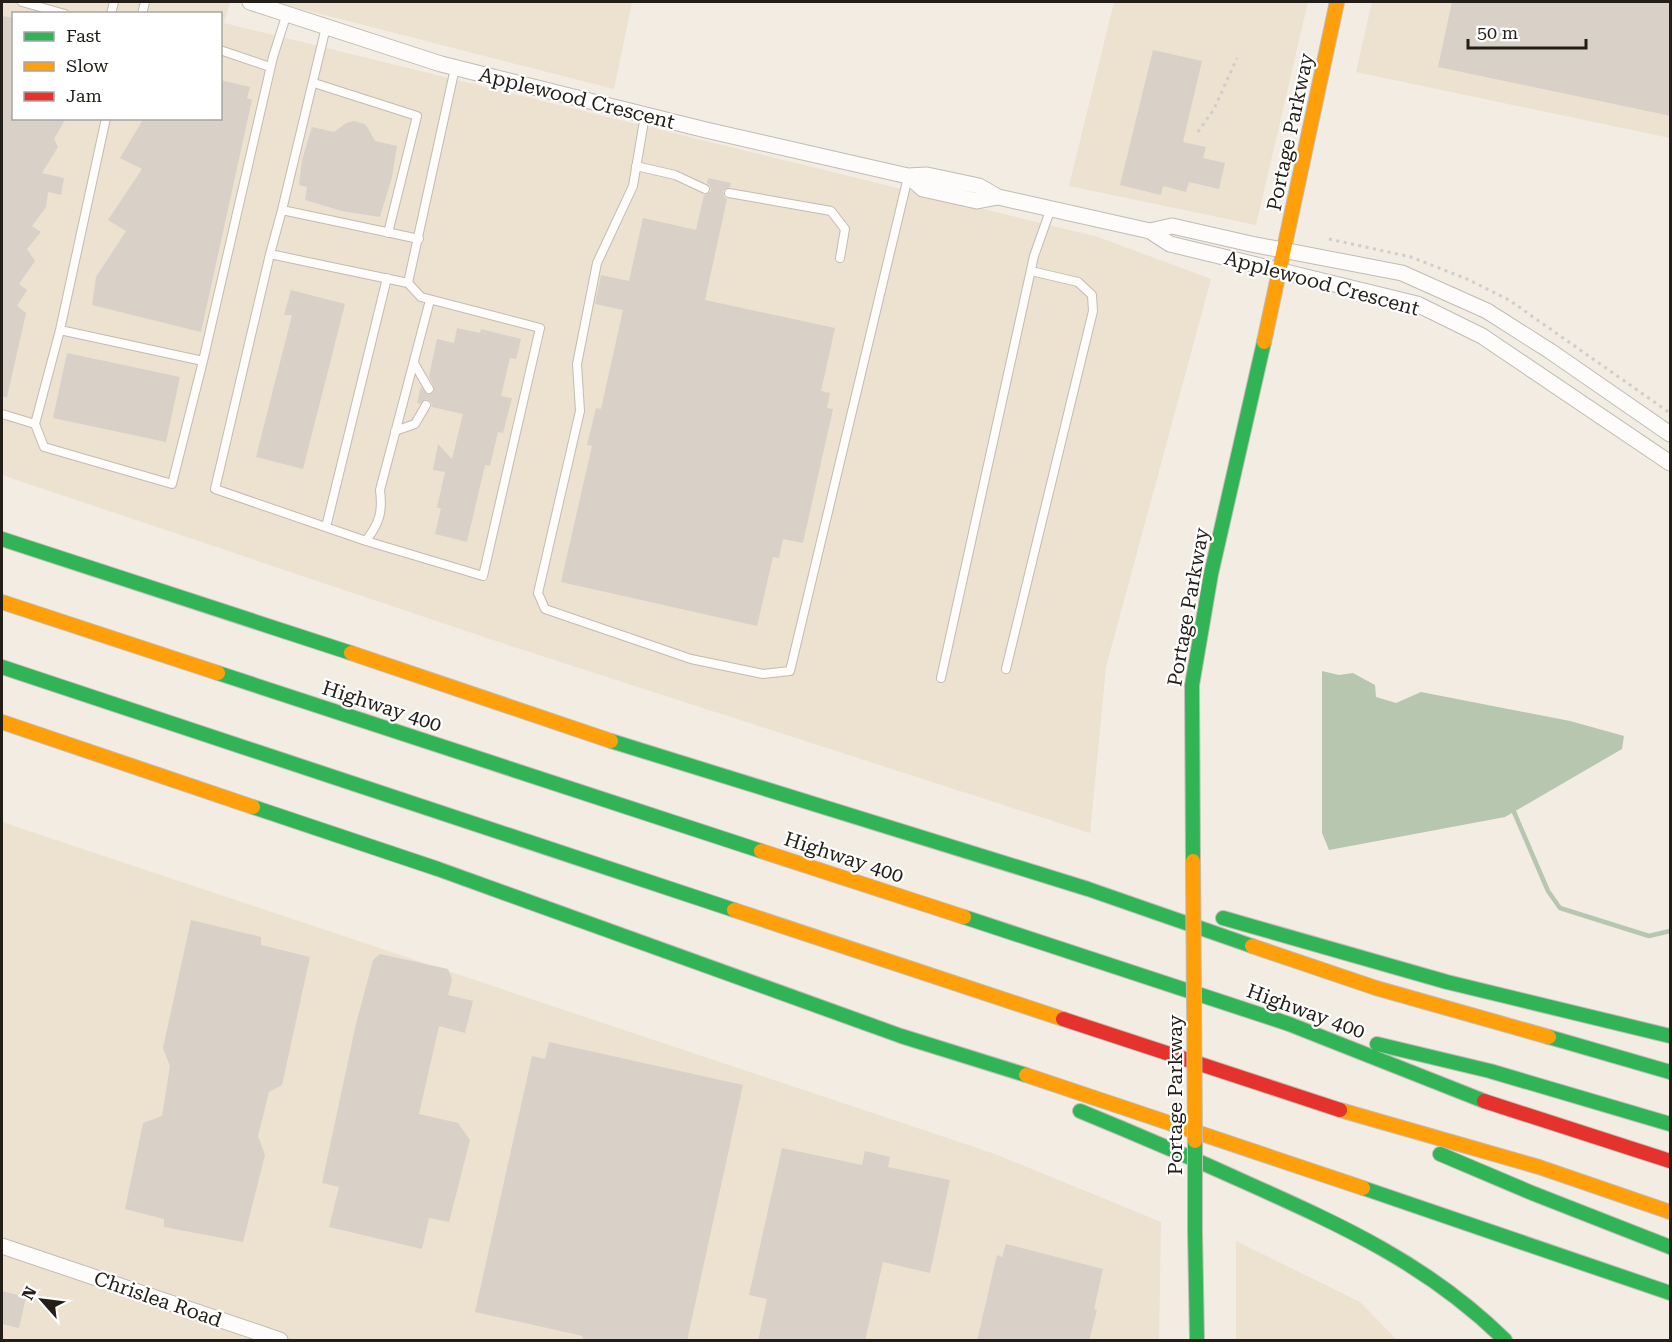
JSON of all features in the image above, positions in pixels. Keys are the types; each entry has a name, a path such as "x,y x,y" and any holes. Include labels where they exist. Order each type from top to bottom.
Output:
{"main road":[{"name":"Portage Parkway","path":"1197,1341 1192,685 1211,574 1338,2"},
{"path":"2,539 256,621 557,724 1088,889 1376,988 1671,1072"},
{"name":"Highway 400","path":"2,602 1289,1024 1485,1101 1671,1161"},
{"path":"2,667 1345,1112 1539,1167 1671,1212"},
{"path":"2,722 438,869 901,1036 1073,1090 1671,1293"},
{"path":"1088,889 1249,924 1447,982 1671,1036"},
{"path":"1289,1024 1459,1063 1671,1124"},
{"path":"901,1036 1036,1093"},
{"path":"1067,1106 1281,1198 1382,1246 1443,1287 1492,1326 1505,1341"},
{"path":"1345,1112 1491,1176 1671,1246"}],"street":[{"name":"Applewood Crescent","path":"250,2 455,68 909,176 927,175 979,186 998,197 1150,231 1170,244 1417,304 1473,332 1671,463"},
{"name":"Applewood Crescent","path":"1150,231 1172,226 1402,273 1487,311 1671,434"},
{"name":"Chrislea Road","path":"2,1246 257,1337 280,1341"}],"lane":[{"path":"22,2 58,12"},
{"path":"106,120 60,330 35,424 44,447 172,484 203,361 270,67 287,13"},
{"path":"270,254 408,283 421,297 540,328 483,576 366,542 215,489 270,254 327,27"},
{"path":"222,51 270,67"},
{"path":"408,283 455,68"},
{"path":"314,83 417,116 388,232"},
{"path":"645,115 633,186 597,263 577,364 580,411 538,593 545,609 691,659 763,674 790,671 909,176"},
{"path":"636,166 675,175 705,189"},
{"path":"729,193 831,211 845,229 840,258"},
{"path":"941,678 1030,271 1051,208"},
{"path":"282,210 418,239"},
{"path":"1006,669 1093,311 1092,295 1078,282 1030,271"},
{"path":"326,528 387,278"},
{"path":"366,542 377,526 380,516 382,506 380,490 430,300"},
{"path":"60,330 203,361"},
{"path":"414,363 429,389"},
{"path":"395,431 415,424 426,405"},
{"path":"2,414 35,424"}],"path":[{"path":"1198,132 1214,109 1237,58"}],"shaded area":[{"path":"2,2 230,2 224,23 1098,237 1211,279 1106,667 1090,833 496,641 2,475"},
{"path":"274,2 632,2 614,89"},
{"path":"1114,2 1308,2 1256,225 1069,186"},
{"path":"1372,2 1670,2 1670,138 1356,72"},
{"path":"1322,671 1339,675 1353,673 1375,685 1376,697 1396,703 1421,692 1570,721 1624,736 1622,749 1505,817 1329,850 1322,833"},
{"path":"2,822 995,1154 1161,1222 1159,1340 2,1340"},
{"path":"1236,1241 1360,1302 1397,1340 1236,1340"}],"building":[{"path":"1452,2 1671,2 1671,116 1438,67"},
{"path":"2,16 12,18 12,120 65,120 54,139 58,147 42,173 64,178 61,195 48,192 46,207 32,226 41,232 27,249 35,261 19,284 27,290 17,306 26,313 7,397 2,397"},
{"path":"1153,50 1202,61 1183,142 1206,147 1203,158 1225,163 1219,189 1189,182 1186,192 1163,186 1161,195 1120,185"},
{"path":"222,80 250,87 247,98 252,100 201,332 92,305 96,277 126,231 108,220 142,169 120,158 143,120 222,120"},
{"path":"354,121 364,124 375,141 397,146 392,177 380,217 342,211 305,200 307,187 299,185 302,160 312,127 334,132 346,123"},
{"path":"708,178 731,183 730,187 723,191 727,199 705,300 835,328 821,391 830,393 827,408 833,409 803,543 783,539 779,558 773,557 757,626 561,582 592,446 587,445 596,408 601,409 623,310 595,304 601,275 629,281 643,218 696,230 704,195 711,191 707,183"},
{"path":"291,290 345,304 303,469 256,457 292,315 284,315"},
{"path":"457,328 480,333 481,329 521,339 516,359 510,358 501,396 512,398 503,433 498,432 490,466 485,465 467,542 435,534 441,508 437,508 445,472 433,470 438,444 452,459 463,414 432,407 431,402 427,399 420,404 417,403 421,387 427,394 434,391 429,376 437,339 454,343"},
{"path":"67,353 180,377 166,442 53,418"},
{"path":"191,920 261,937 261,945 310,957 282,1085 269,1092 258,1136 265,1155 243,1242 164,1227 164,1219 125,1209 143,1123 162,1116 170,1066 163,1048"},
{"path":"380,954 448,969 452,979 448,995 473,1001 465,1033 439,1026 419,1114 458,1123 470,1140 449,1222 429,1218 422,1249 329,1227 339,1187 322,1183 356,1024 373,960"},
{"path":"549,1042 743,1085 687,1341 582,1341 583,1336 475,1312 532,1056 545,1059"},
{"path":"782,1148 862,1165 865,1151 890,1157 888,1167 950,1180 930,1273 883,1262 865,1341 758,1341 767,1299 749,1295"},
{"path":"1006,1244 1103,1269 1094,1309 1097,1310 1089,1341 977,1341 997,1255 1002,1257"},
{"path":"2,1291 26,1297 19,1328 2,1324"}],"waterway":[{"path":"1514,812 1548,891 1560,908 1649,936 1670,931"}],"traffic: fast":[{"path":"1193,861 1192,685 1211,574 1264,342"},
{"path":"2,539 351,653"},
{"path":"2,667 734,910"},
{"path":"218,673 761,851"},
{"path":"611,741 1088,889 1252,946"},
{"path":"253,807 438,869 901,1036 1026,1075"},
{"path":"964,917 1289,1024 1484,1101"},
{"path":"1223,918 1447,982 1670,1036"},
{"path":"1549,1037 1670,1072"},
{"path":"1377,1044 1490,1071 1670,1124"},
{"path":"1080,1111 1317,1215 1384,1249 1446,1290 1476,1313 1505,1340"},
{"path":"1195,1141 1195,1232"},
{"path":"1440,1154 1670,1247"},
{"path":"1363,1188 1670,1293"},
{"path":"1195,1232 1197,1340"}],"traffic: slow":[{"path":"1264,342 1337,2"},
{"path":"2,602 218,673"},
{"path":"351,653 611,741"},
{"path":"2,722 253,807"},
{"path":"761,851 964,917"},
{"path":"1193,861 1195,1141"},
{"path":"734,910 1063,1019"},
{"path":"1252,946 1376,988 1549,1037"},
{"path":"1026,1075 1363,1188"},
{"path":"1340,1110 1539,1167 1670,1212"}],"traffic: jam":[{"path":"1063,1019 1340,1110"},
{"path":"1484,1101 1670,1161"}]}
